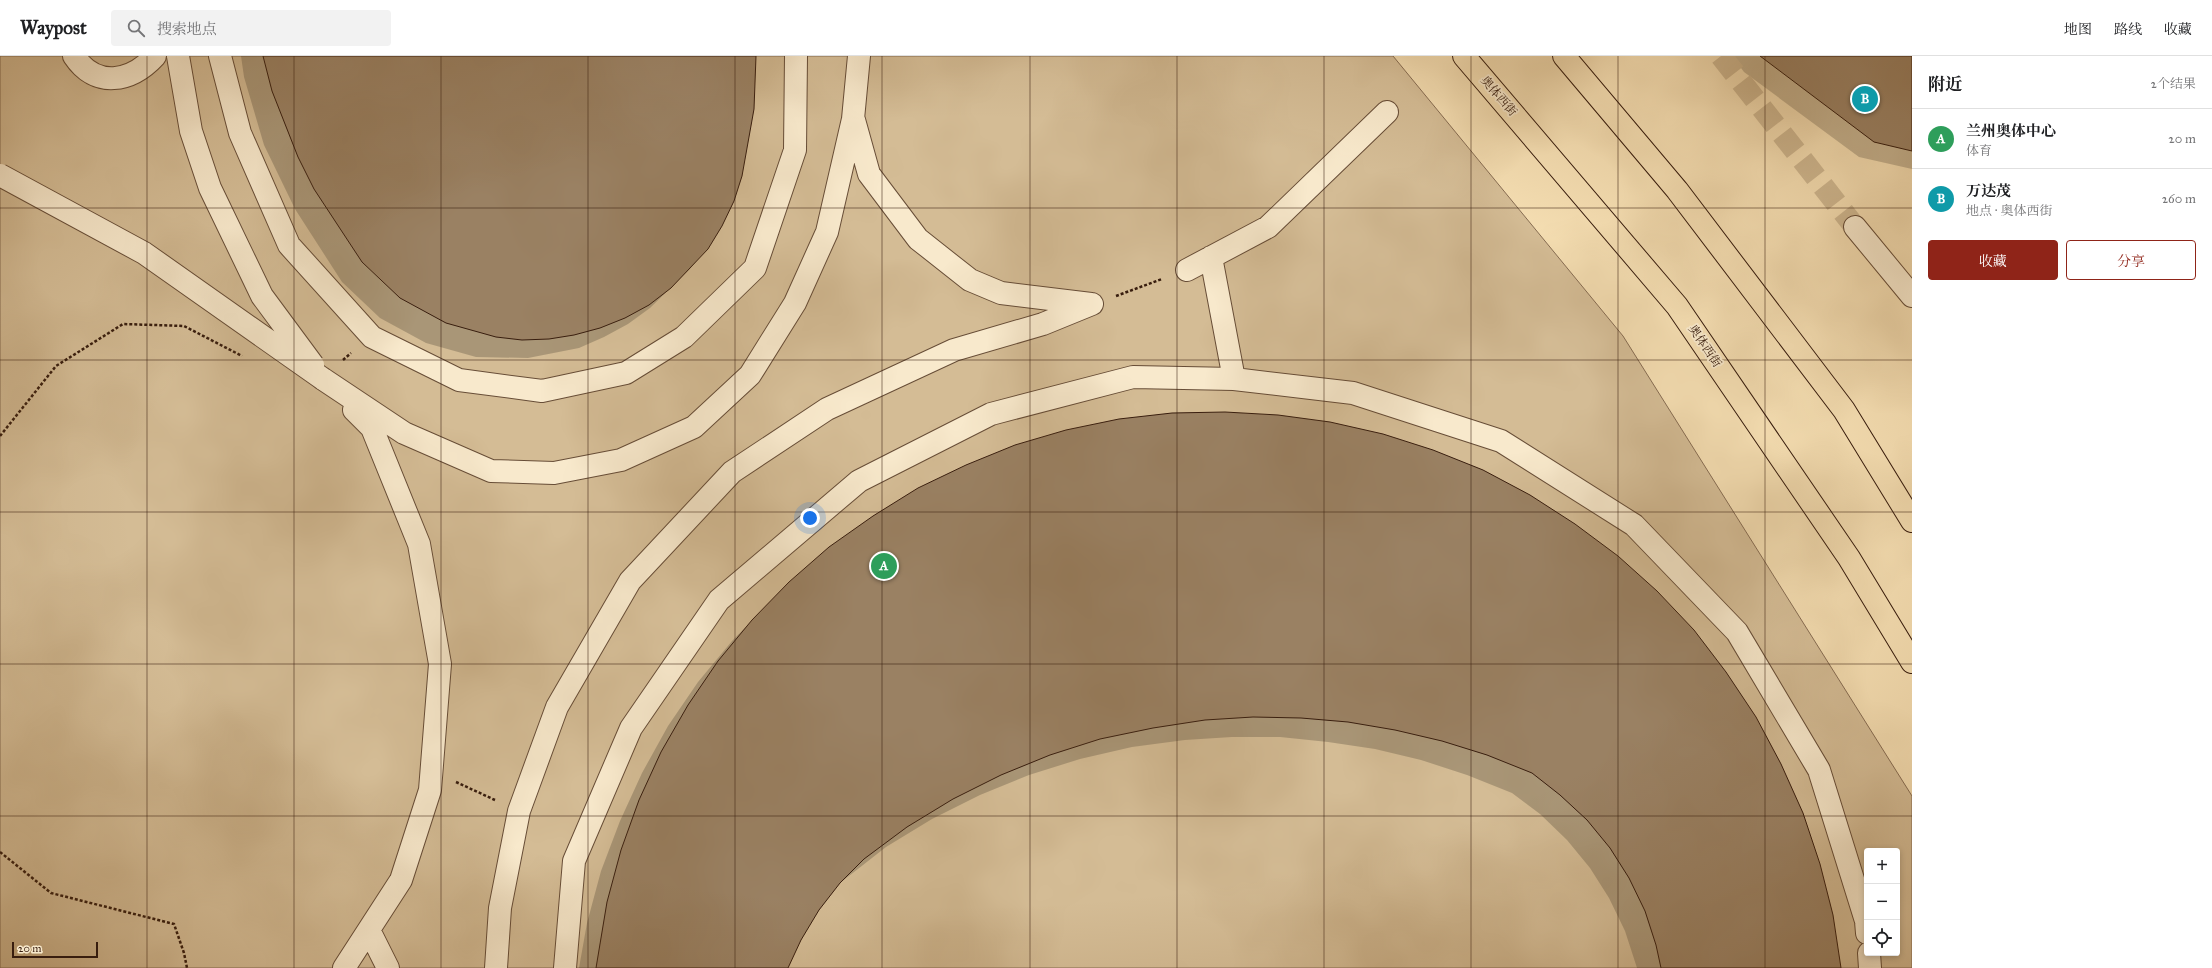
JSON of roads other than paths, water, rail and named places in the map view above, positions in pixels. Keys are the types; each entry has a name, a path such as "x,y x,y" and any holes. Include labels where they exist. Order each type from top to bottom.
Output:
{"main road":[{"name":"奥体西街","path":"1464,56 1677,306 1849,558 1912,662"},
{"path":"1564,56 1677,190 1844,410 1912,521"}],"street":[{"path":"74,56 89,71 102,77 115,78 129,76 155,56"},
{"path":"178,56 191,132 210,188 262,296 331,371 372,428 419,544 440,664 430,790 401,880 344,968"},
{"path":"220,56 240,133 289,245 372,337 460,380 542,391 626,373 684,337 755,268 795,150 796,56"},
{"path":"0,175 144,253 331,371 404,433 491,471 554,473 621,460 694,427 750,375 795,303 827,232 853,119 859,56"},
{"path":"1187,270 1268,227 1387,112"},
{"path":"496,968 500,908 519,811 557,707 630,581 732,472 827,409 954,350 1043,324 1092,304 1001,293 970,280 918,239 869,174 853,119"},
{"path":"1855,227 1912,296"},
{"path":"1211,257 1234,379"},
{"path":"565,968 574,861 631,728 719,600 859,481 991,414 1133,377 1234,379 1353,393 1501,440 1634,525 1737,632 1819,770 1866,920"},
{"path":"369,930 388,968"},
{"path":"1869,956 1870,968"}],"tunnel":[{"path":"1721,56 1855,227"}],"place":[{"name":"万达茂","path":"1865,99"},
{"name":"兰州奥体中心","path":"884,566"}]}
